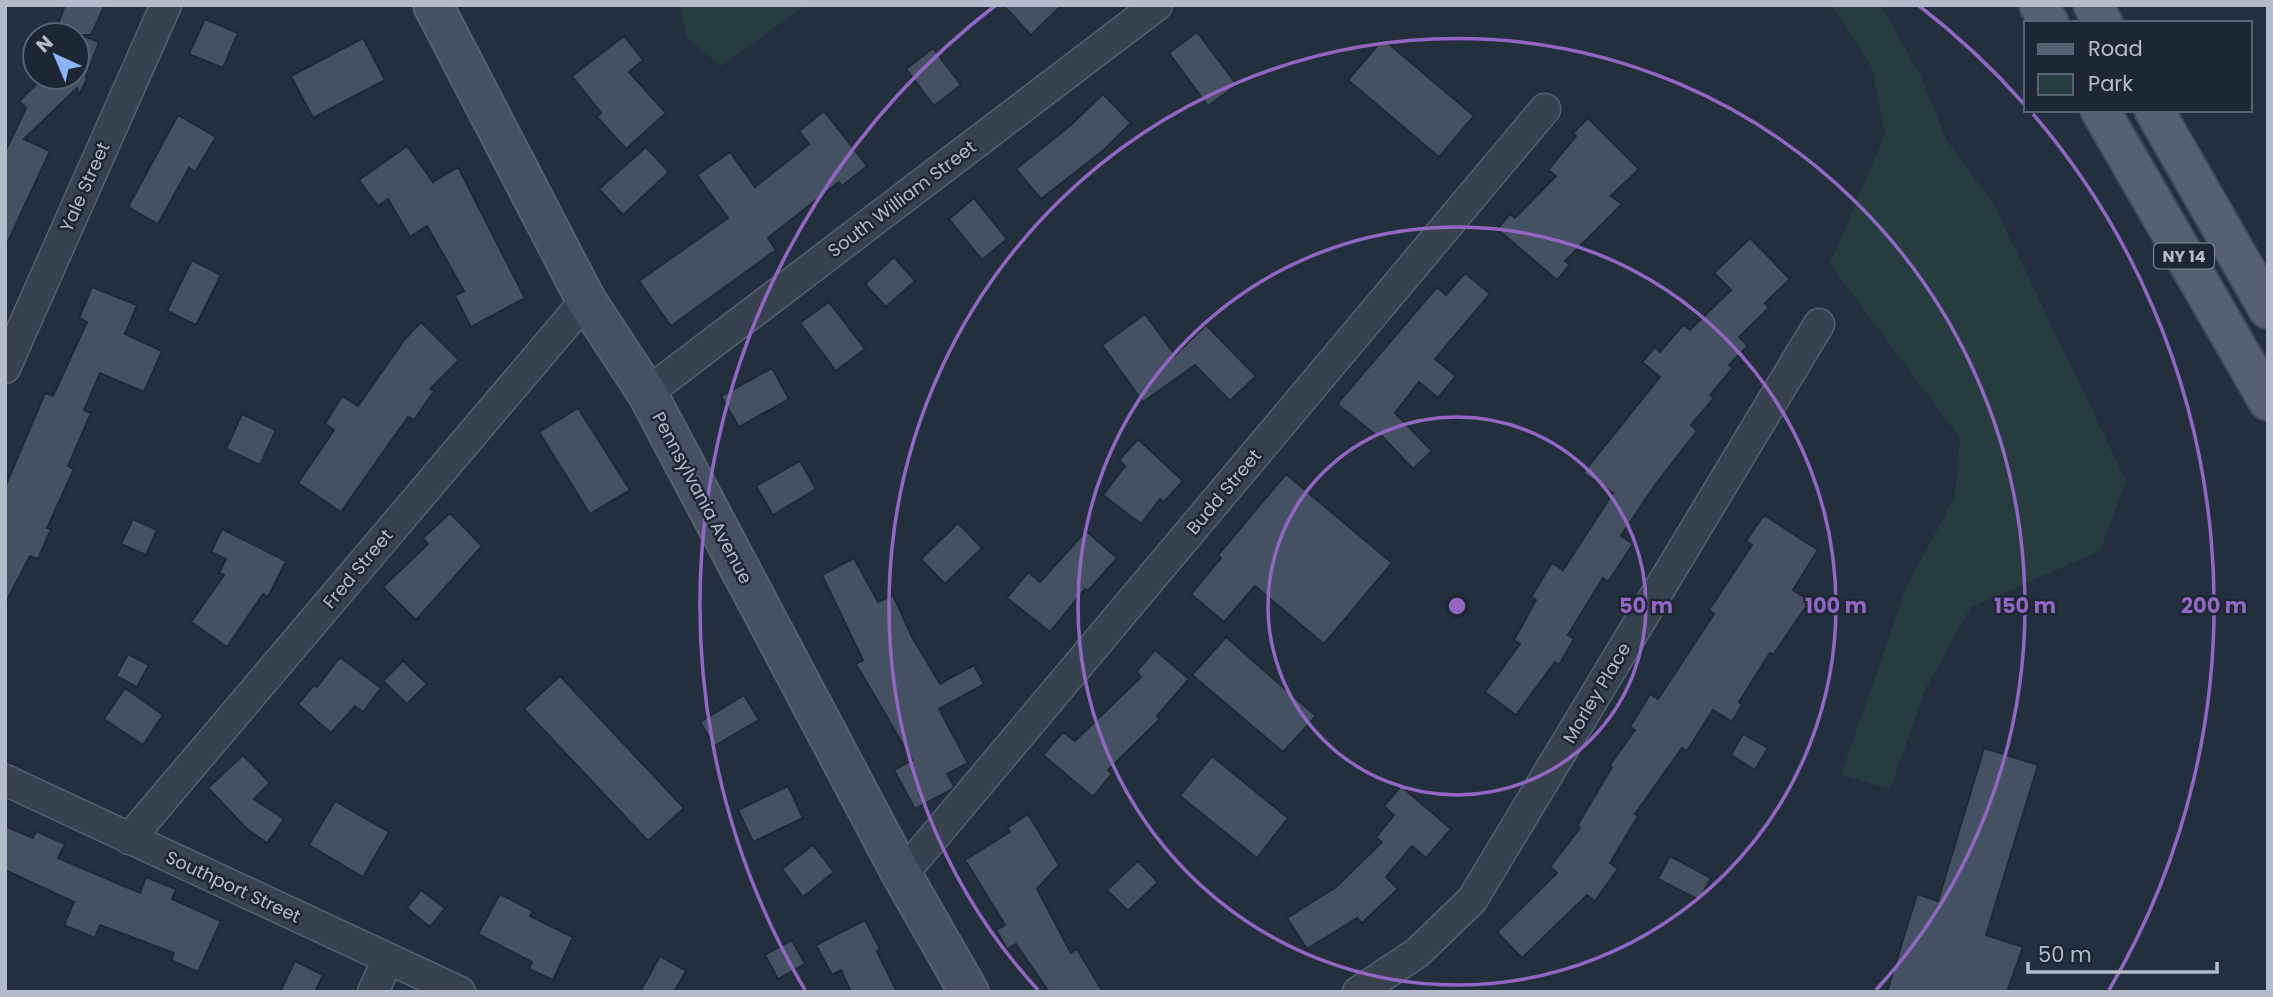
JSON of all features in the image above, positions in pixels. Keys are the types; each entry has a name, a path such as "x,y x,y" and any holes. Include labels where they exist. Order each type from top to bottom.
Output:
{"main road":[{"name":"Pennsylvania Avenue","path":"433,5 586,300 646,393 902,875 969,992"},
{"path":"2039,5 2048,21"},
{"path":"2093,5 2102,21"},
{"name":"NY 14","path":"2101,112 2268,401"},
{"name":"NY 14","path":"2155,112 2268,309"}],"street":[{"name":"Yale Street","path":"5,368 166,5"},
{"name":"South William Street","path":"646,393 1157,5"},
{"name":"Budd Street","path":"902,875 1545,109"},
{"name":"Fred Street","path":"130,839 586,300"},
{"name":"Morley Place","path":"1358,992 1417,953 1472,900 1819,324"},
{"name":"Southport Street","path":"5,780 460,992"},
{"path":"373,992 388,959"}],"green space":[{"path":"679,5 806,5 721,66 687,38"},
{"path":"1832,5 1881,5 1921,77 1946,139 1994,205 2126,481 2100,551 1971,607 1926,688 1890,789 1841,775 1907,586 1955,496 1960,438 1830,264 1885,134 1872,68"}],"building":[{"path":"65,5 105,5 91,35 91,21 59,21"},
{"path":"1003,5 1062,5 1031,35"},
{"path":"205,19 238,33 223,68 189,54"},
{"path":"1197,32 1237,85 1208,106 1169,53"},
{"path":"624,36 643,60 629,72 666,113 626,149 597,117 601,113 572,76"},
{"path":"363,38 385,80 313,118 291,76"},
{"path":"91,39 99,42 91,64"},
{"path":"1383,39 1474,116 1439,157 1348,80"},
{"path":"933,48 961,85 934,106 906,69"},
{"path":"29,91 74,91 24,139 50,151 5,248 5,152 26,108 19,101"},
{"path":"1103,94 1131,123 1104,150 1041,199 1016,169 1071,125"},
{"path":"824,111 867,166 842,186 839,182 768,238 776,250 671,326 639,281 728,218 697,175 730,152 755,187 809,144 799,131"},
{"path":"178,115 216,137 195,172 189,168 158,224 128,207"},
{"path":"1588,118 1639,169 1611,196 1622,204 1565,261 1570,265 1557,280 1497,229 1510,214 1515,218 1556,176 1548,170 1576,136 1573,133"},
{"path":"407,146 433,182 458,167 525,298 471,327 455,296 464,291 427,226 410,237 388,199 378,206 359,180"},
{"path":"646,147 669,172 623,215 599,189"},
{"path":"974,198 1007,239 982,260 949,219"},
{"path":"1750,238 1790,279 1765,303 1769,308 1739,337 1748,346 1729,365 1733,368 1710,395 1714,398 1691,425 1697,431 1655,485 1621,536 1633,544 1608,582 1603,578 1568,635 1574,639 1559,665 1555,662 1516,715 1485,692 1520,644 1514,640 1536,600 1531,597 1552,563 1563,570 1613,493 1583,473 1660,377 1642,362 1655,347 1660,352 1683,325 1690,330 1731,290 1714,273"},
{"path":"894,257 915,281 886,307 865,284"},
{"path":"192,260 221,275 196,325 167,311"},
{"path":"1465,273 1490,294 1435,359 1456,376 1438,398 1419,382 1395,413 1432,451 1413,469 1379,433 1377,436 1337,404 1437,287 1446,295"},
{"path":"92,287 137,305 125,334 162,351 144,392 100,373 84,410 91,413 68,466 74,469 47,528 51,529 38,559 30,556 5,604 5,487 45,393 53,396 87,322 79,318"},
{"path":"829,302 865,349 836,371 800,323"},
{"path":"1145,314 1175,355 1206,325 1256,376 1230,401 1195,365 1143,402 1102,345"},
{"path":"421,322 459,360 430,389 434,391 414,420 408,417 341,512 298,483 334,430 325,424 342,396 358,406 405,339"},
{"path":"772,368 789,399 739,427 721,396"},
{"path":"578,408 630,490 590,514 539,432"},
{"path":"242,414 276,430 260,465 226,449"},
{"path":"1138,439 1183,481 1164,502 1160,499 1141,524 1103,495 1125,466 1119,460"},
{"path":"800,461 816,489 773,515 756,486"},
{"path":"1286,474 1392,563 1324,644 1255,586 1224,622 1191,594 1221,558 1218,555"},
{"path":"450,513 482,546 416,620 383,587 428,544 423,538"},
{"path":"1764,515 1818,550 1793,590 1810,601 1773,655 1770,653 1739,702 1742,705 1732,722 1713,710 1687,751 1682,748 1635,814 1638,816 1610,863 1618,869 1595,901 1587,895 1522,958 1497,932 1557,873 1550,867 1580,828 1577,826 1612,767 1609,766 1635,730 1630,727 1650,694 1658,699 1714,614 1709,610 1752,545 1746,541"},
{"path":"133,519 157,530 146,555 121,544"},
{"path":"958,523 982,548 945,584 921,559"},
{"path":"222,529 286,561 268,597 263,594 227,647 191,622 224,575 219,573 226,559 211,552"},
{"path":"1086,531 1117,558 1088,591 1085,589 1050,632 1007,598 1028,572 1040,582"},
{"path":"854,558 878,602 893,595 912,637 940,684 974,665 984,684 939,709 968,763 947,774 954,786 951,790 915,809 894,770 912,760 856,664 863,660 822,575"},
{"path":"1226,637 1316,716 1283,752 1192,675"},
{"path":"1155,650 1189,679 1157,716 1160,719 1108,770 1112,774 1093,797 1043,755 1063,732 1075,741 1141,677 1136,672"},
{"path":"128,654 149,665 137,687 116,676"},
{"path":"340,657 381,688 363,712 355,706 331,733 298,704 314,685 317,687"},
{"path":"403,661 427,684 407,704 383,681"},
{"path":"560,676 684,808 648,841 524,709"},
{"path":"125,688 163,715 143,745 104,719"},
{"path":"744,695 759,720 714,746 700,722"},
{"path":"1743,734 1768,748 1755,770 1731,755"},
{"path":"1984,748 2038,765 1986,935 2023,947 2007,992 1887,992 1917,894 1938,901"},
{"path":"243,755 270,783 254,799 284,819 267,843 247,829 208,788"},
{"path":"1212,756 1288,818 1257,858 1180,796"},
{"path":"788,786 803,818 753,842 738,810"},
{"path":"1401,786 1451,829 1426,858 1412,846 1386,877 1398,889 1362,923 1357,918 1307,949 1287,918 1336,887 1382,842 1376,837 1394,815 1384,806"},
{"path":"335,801 389,832 363,877 309,845"},
{"path":"1028,814 1059,865 1037,889 1071,953 1077,949 1103,992 1049,992 1016,944 1007,949 996,930 1005,925 965,860 1010,832 1007,828"},
{"path":"5,826 33,838 36,831 65,844 58,858 140,893 146,877 176,889 172,899 221,921 198,972 171,960 174,953 100,925 95,938 64,925 74,902 5,870"},
{"path":"813,845 834,872 803,897 782,869"},
{"path":"1670,856 1711,878 1699,900 1658,879"},
{"path":"1138,861 1158,882 1128,911 1107,890"},
{"path":"421,890 445,908 430,927 407,908"},
{"path":"500,894 533,911 530,916 573,937 553,980 529,969 532,962 478,934"},
{"path":"865,920 897,992 851,992 841,970 832,975 816,945"},
{"path":"792,940 805,964 778,979 765,955"},
{"path":"660,956 686,971 674,992 640,992"},
{"path":"295,961 323,975 315,992 280,992"}]}
